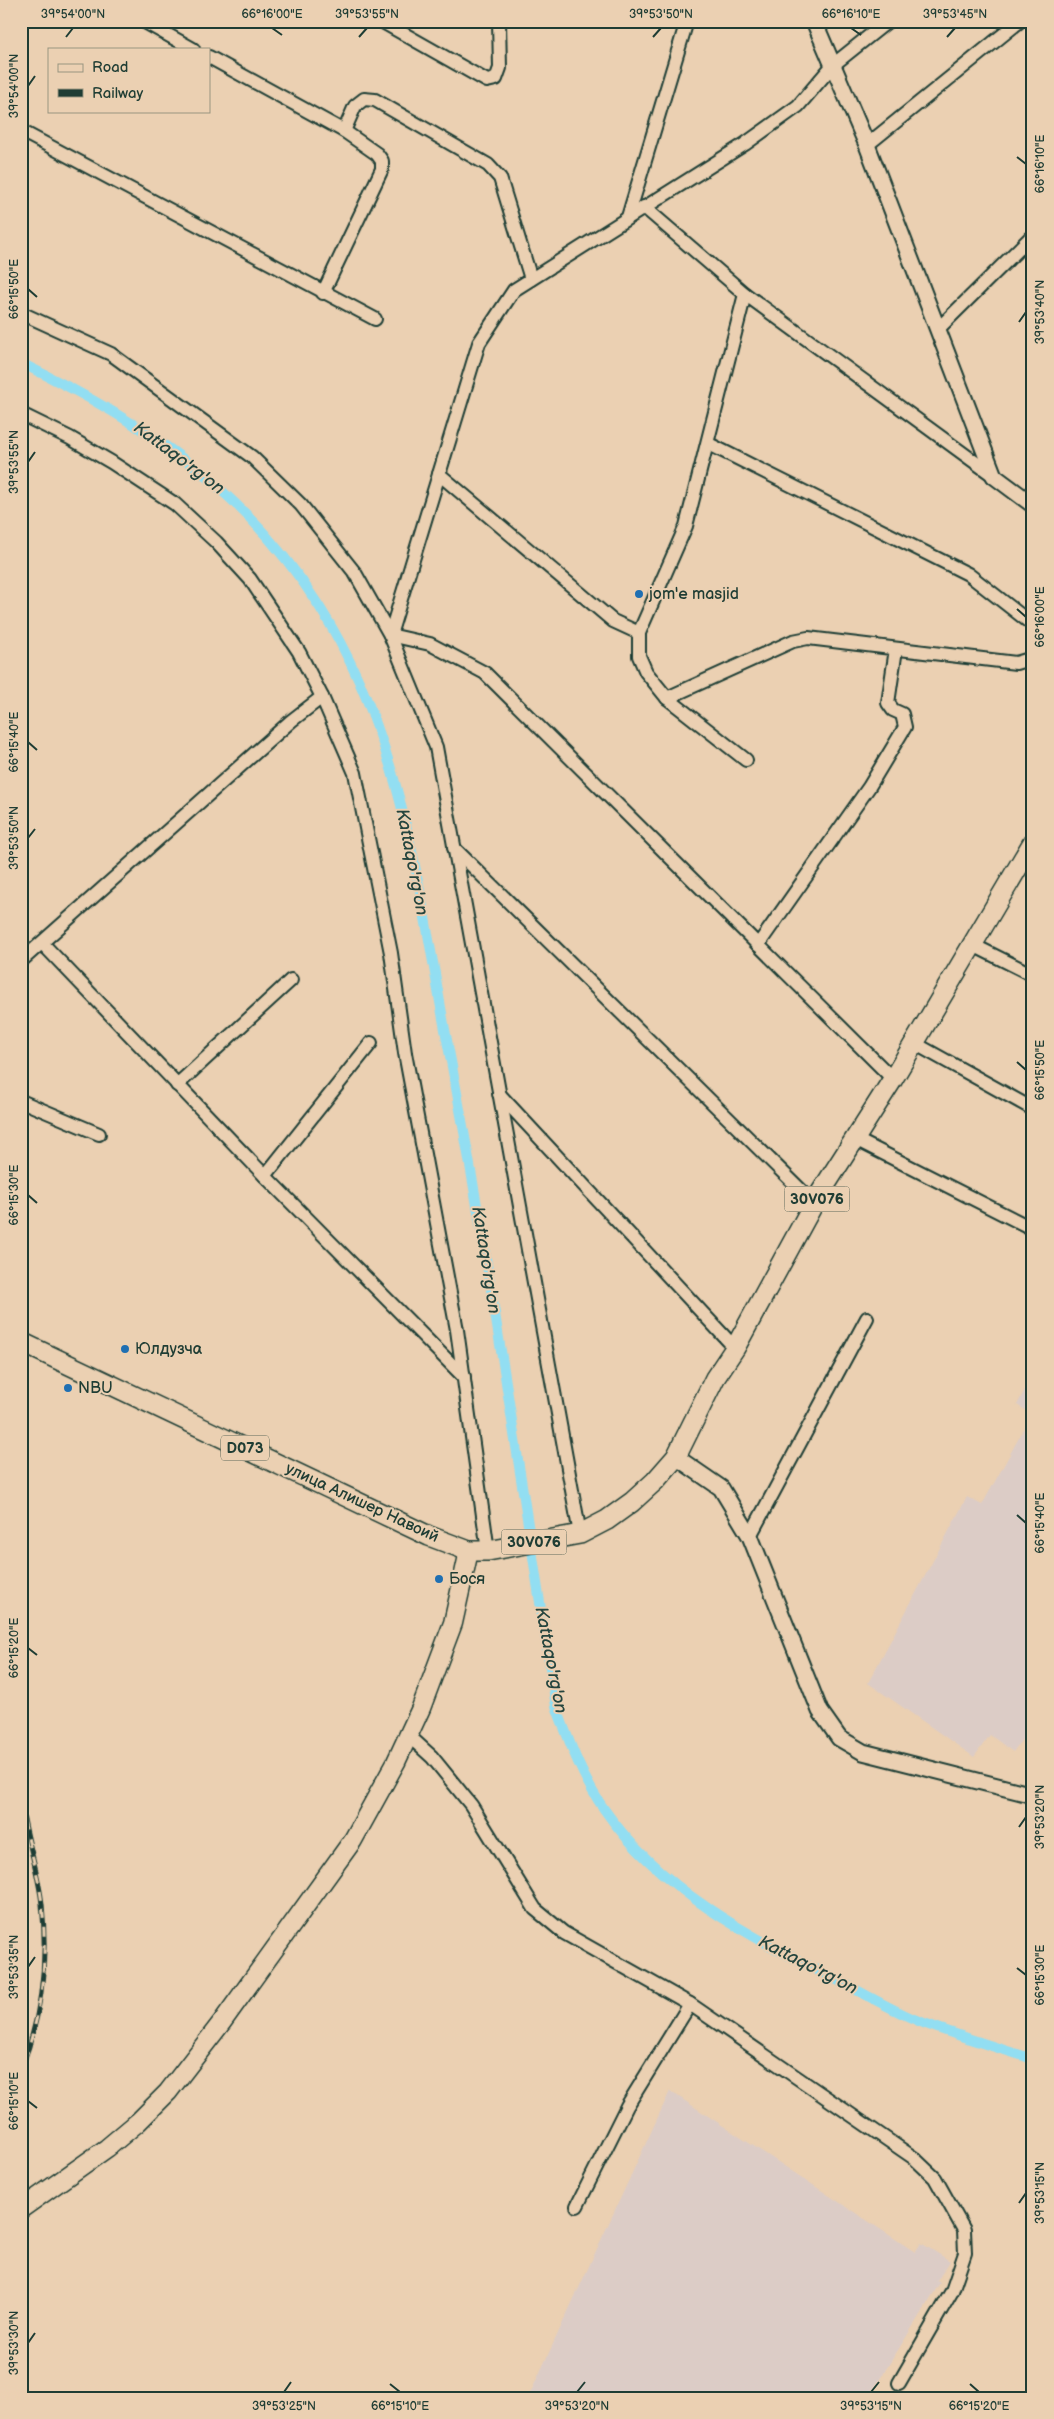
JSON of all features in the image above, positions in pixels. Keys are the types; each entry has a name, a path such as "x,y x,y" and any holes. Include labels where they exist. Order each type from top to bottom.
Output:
{"main road":[{"name":"30V076","path":"488,1551 580,1534 607,1520 632,1502 655,1481 676,1456 715,1378 735,1348 814,1203 893,1079 1032,844"},
{"name":"улица Алишер Навоий","path":"21,1342 429,1536 469,1551 488,1551"},
{"path":"21,2209 107,2148 138,2122 168,2092 222,2022 353,1840 409,1736 453,1623 469,1551"}],"street":[{"path":"143,21 191,48"},
{"path":"381,21 487,81 496,80 500,68 499,21"},
{"path":"628,217 687,21"},
{"path":"814,21 867,145 994,476"},
{"path":"390,635 478,343 514,290 745,144 798,106 833,66 888,21"},
{"path":"867,145 1020,21"},
{"path":"210,58 344,131 377,154 382,161 382,168 323,293"},
{"path":"344,131 356,106 364,99 375,100 488,165 500,178 531,279"},
{"path":"21,131 375,319"},
{"path":"644,207 744,294 1033,505"},
{"path":"938,329 1033,236"},
{"path":"744,294 686,526 640,633 639,656 646,672 667,698 746,760"},
{"path":"21,313 111,354 252,456 301,505 354,573 390,635 436,747 580,1534"},
{"path":"21,414 70,438 175,504 196,522 250,579 299,652 322,697 355,773 391,953 405,1053 457,1330 488,1551"},
{"path":"708,444 968,574 1033,625"},
{"path":"439,474 613,621 640,633"},
{"path":"390,635 430,644 486,673 893,1079"},
{"path":"667,698 793,641 808,638 1016,664 1033,658"},
{"path":"758,945 869,787 905,727 902,714 893,710 888,703 896,649"},
{"path":"21,961 291,722 322,697"},
{"path":"454,848 814,1203"},
{"path":"42,943 265,1176 464,1377"},
{"path":"973,945 1033,975"},
{"path":"177,1085 291,980"},
{"path":"265,1176 371,1043"},
{"path":"914,1043 1033,1109"},
{"path":"499,1094 735,1348"},
{"path":"21,1101 99,1134"},
{"path":"855,1139 1033,1229"},
{"path":"750,1536 867,1318"},
{"path":"676,1456 721,1488 750,1536 820,1710 839,1738 863,1752 1033,1795"},
{"path":"409,1736 432,1757 471,1805 535,1909 564,1933 690,2004 914,2158 935,2178 964,2230 964,2253 952,2291 899,2384"},
{"path":"577,2206 627,2106 690,2004"}],"shaded area":[{"path":"1033,1374 1033,1724 1013,1752 990,1735 974,1757 868,1683 967,1497 982,1505 1032,1414 1017,1405"},
{"path":"670,2091 915,2252 921,2243 950,2261 937,2281 940,2283 868,2398 528,2398"}],"waterway":[{"name":"Kattaqo'rg'on","path":"21,363 109,409 150,435 188,462 224,493 258,527 290,564 319,606 347,656 370,707 403,813 426,923 462,1118 490,1286 556,1706 577,1759 596,1797 627,1838 652,1864 707,1908 737,1927 921,2022 1033,2059"}],"railway":[{"path":"21,1803 40,1891 44,1925 42,1988 34,2029 21,2069"}],"place":[{"name":"jom'e masjid","path":"639,594"},
{"name":"Юлдузча","path":"125,1349"},
{"name":"NBU","path":"68,1388"},
{"name":"Бося","path":"439,1579"}]}
